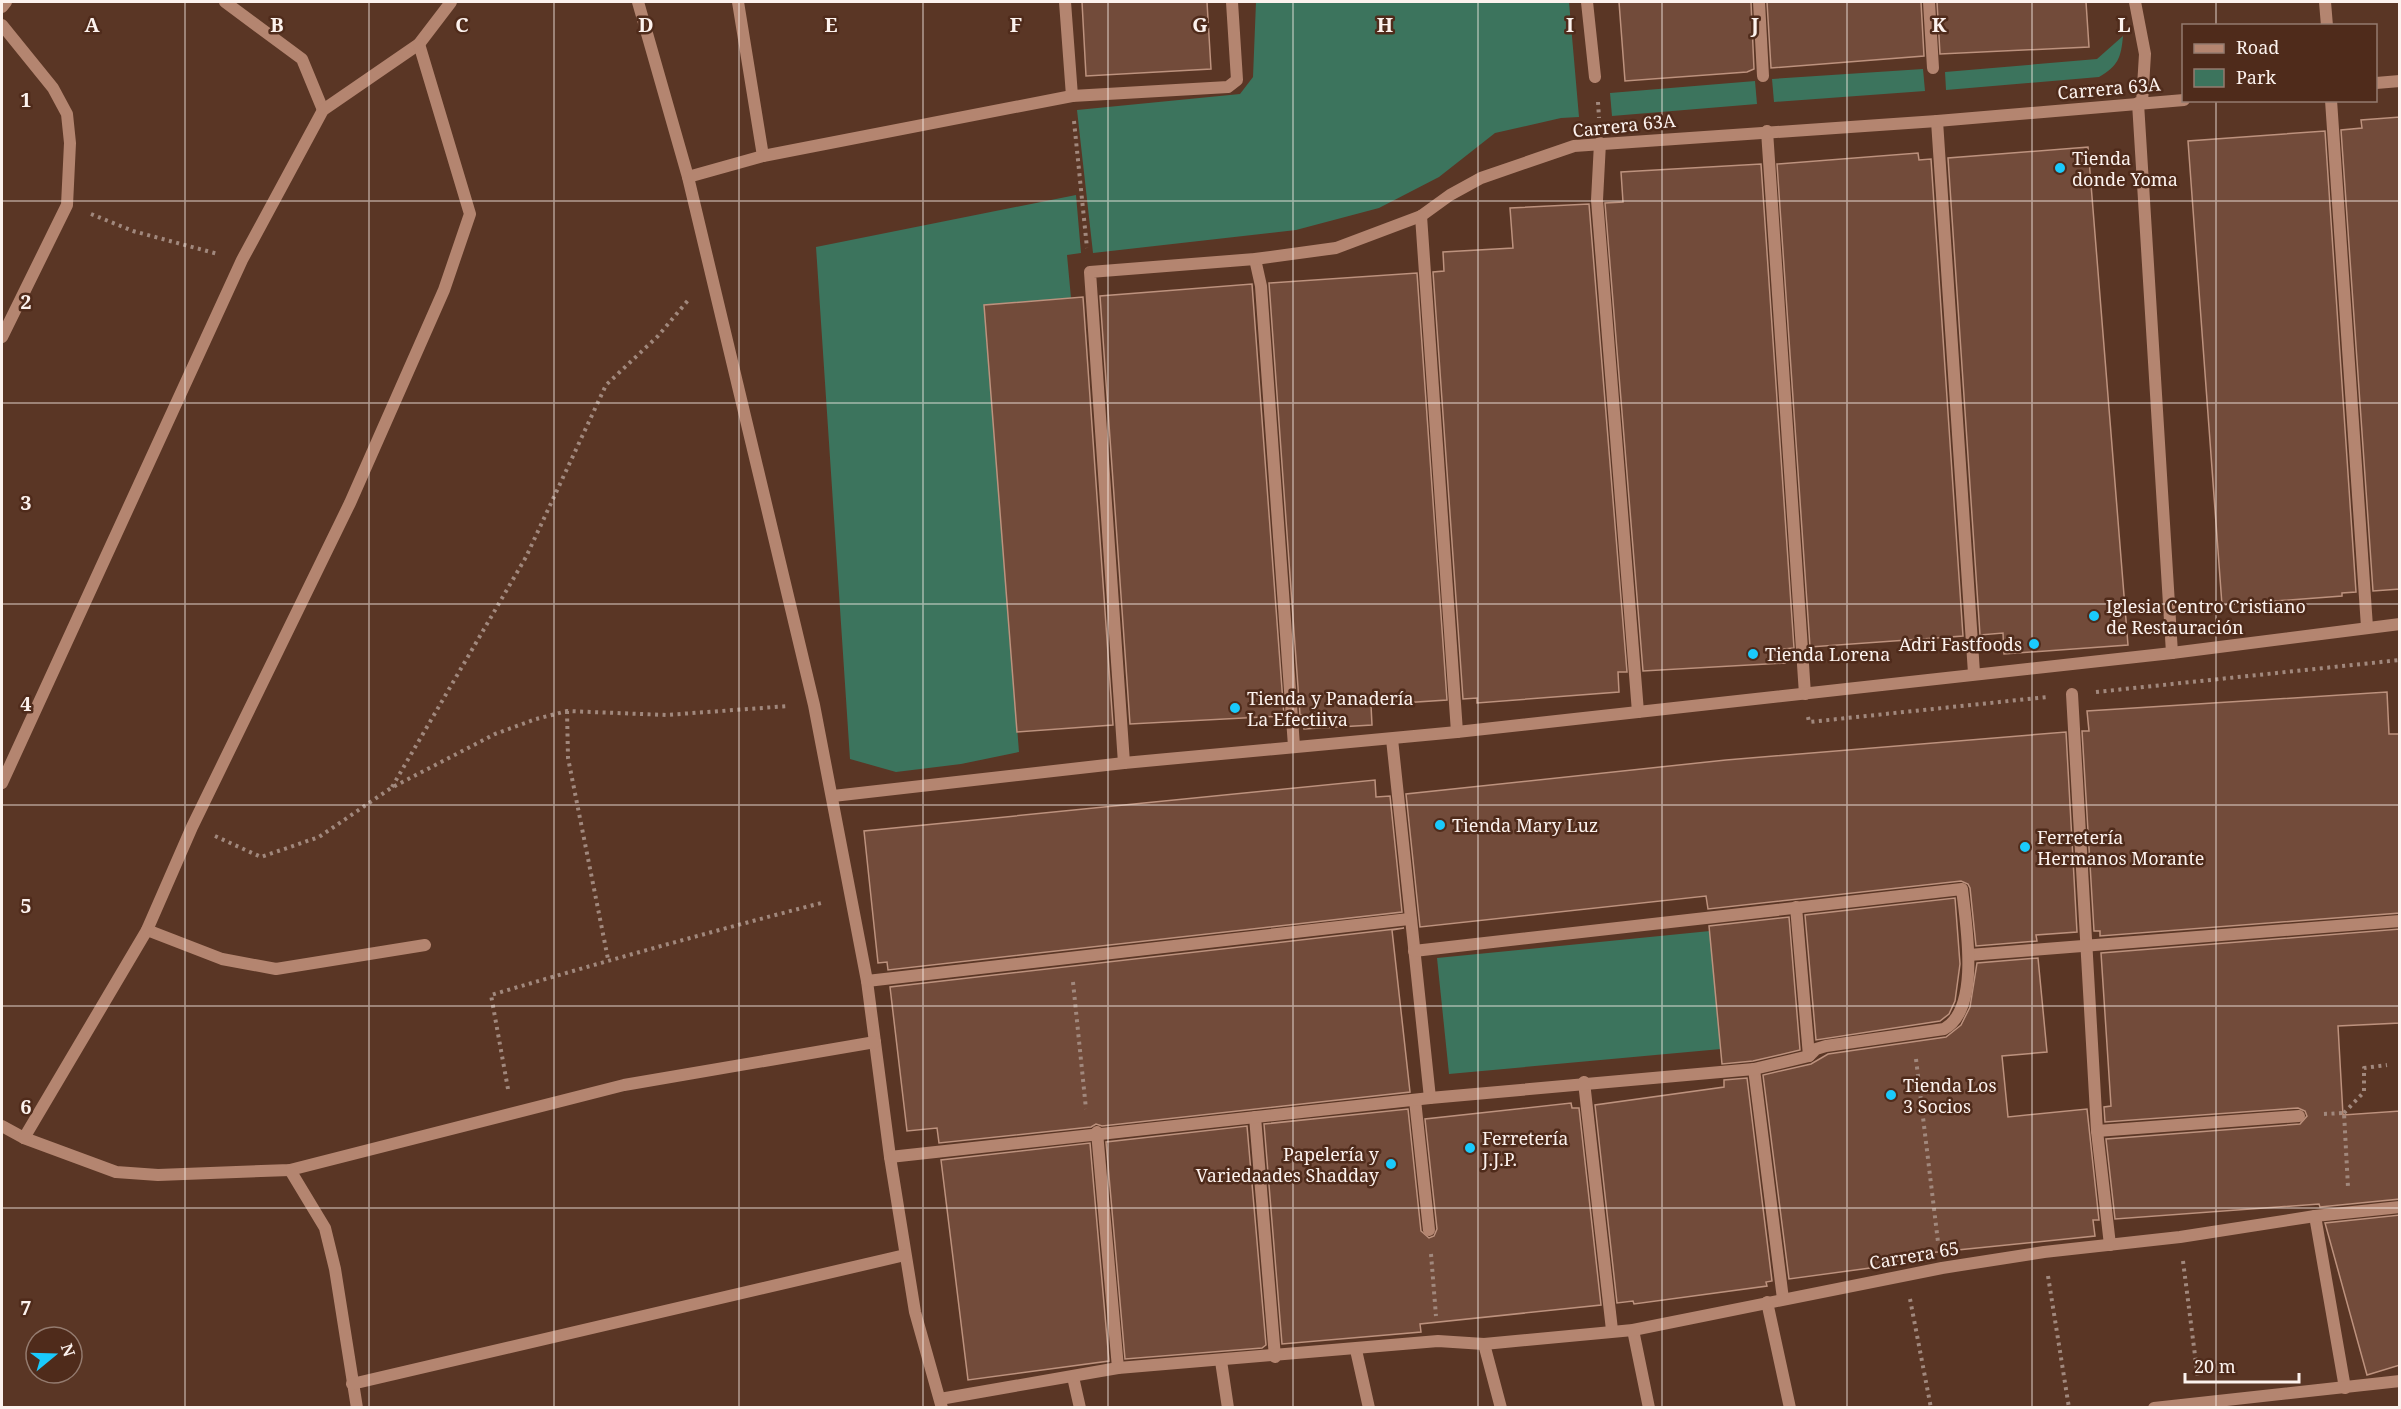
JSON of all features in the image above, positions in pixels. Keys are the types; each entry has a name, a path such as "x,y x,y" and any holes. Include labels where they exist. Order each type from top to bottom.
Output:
{"street":[{"path":"2,8 6,2"},
{"path":"225,2 302,59 323,110"},
{"path":"2,783 242,260 323,110 419,45 450,2"},
{"path":"638,2 688,177 814,705 867,981 905,1255 920,1332 941,1403"},
{"path":"738,2 763,156"},
{"path":"1065,2 1072,96"},
{"path":"688,177 763,156 1072,96 1228,87 1237,80 1232,2"},
{"path":"1587,2 1595,77"},
{"path":"1759,2 1763,76"},
{"path":"1929,2 1933,68"},
{"path":"2135,2 2145,48 2140,103 2172,653"},
{"path":"2325,2 2326,24"},
{"path":"2,25 53,88 67,114 70,143 67,205 2,337"},
{"path":"24,1138 147,930 192,826 350,503 444,290 470,214 419,45"},
{"path":"2377,83 2400,81"},
{"name":"Carrera 63A","path":"1090,272 1255,259 1336,248 1421,216 1449,195 1481,178 1574,146 1937,121 2182,100"},
{"path":"2331,102 2367,627"},
{"path":"1937,121 1974,673"},
{"path":"1767,131 1805,694"},
{"path":"1600,143 1597,200 1638,712"},
{"path":"1421,216 1457,732"},
{"path":"1255,259 1261,286 1294,746"},
{"path":"1090,272 1124,763"},
{"path":"833,796 1124,763 1392,739 1805,694 1974,673 2172,653 2400,624"},
{"path":"2072,694 2097,1131 2110,1245"},
{"path":"1392,739 1430,1098"},
{"path":"890,1156 1430,1098 1754,1069 1809,1056 1816,1049 1826,1046 1913,1034 1950,1025 1965,996 1969,955 1962,889 1414,951"},
{"path":"1796,907 1809,1056"},
{"path":"867,981 1410,919"},
{"path":"1969,955 2400,921"},
{"path":"147,930 222,960 276,969 425,945"},
{"path":"2,1126 24,1138 116,1172 158,1175 290,1170 624,1085 875,1042"},
{"path":"1754,1069 1783,1299"},
{"path":"1584,1083 1612,1330"},
{"path":"1415,1100 1429,1230"},
{"path":"2097,1131 2299,1116"},
{"path":"1255,1117 1275,1357"},
{"path":"1093,1133 1118,1368"},
{"path":"290,1170 326,1228 335,1269 351,1384 357,1407"},
{"name":"Carrera 65","path":"941,1403 1118,1368 1275,1357 1438,1341 1484,1344 1612,1330 1633,1330 1942,1268 2044,1252 2180,1237 2315,1216 2400,1207"},
{"path":"2315,1216 2345,1388"},
{"path":"351,1384 905,1255"},
{"path":"1767,1302 1790,1407"},
{"path":"1633,1330 1649,1407"},
{"path":"1484,1344 1501,1407"},
{"path":"1356,1350 1369,1407"},
{"path":"1221,1361 1228,1407"},
{"path":"1073,1377 1080,1407"},
{"path":"2154,1407 2200,1401 2234,1403 2400,1381"}],"path":[{"path":"1072,96 1090,272"},
{"path":"67,205 133,231 242,260"},
{"path":"392,788 526,557 606,385 658,336 687,300 713,279"},
{"path":"1809,722 2400,660"},
{"path":"192,826 261,857 319,837 392,788 495,734 567,711 666,715 814,705"},
{"path":"567,711 568,758 608,959"},
{"path":"513,1113 491,995 555,978 608,959 852,894"},
{"path":"1070,957 1093,1133"},
{"path":"1913,1034 1942,1268"},
{"path":"2299,1116 2344,1113 2364,1092 2364,1068 2387,1065"},
{"path":"2344,1113 2350,1212"},
{"path":"1429,1230 1438,1341"},
{"path":"2180,1237 2200,1401"},
{"path":"2044,1252 2069,1407"},
{"path":"1906,1274 1931,1407"}],"green space":[{"path":"1256,2 1569,2 1579,117 1561,118 1495,133 1439,177 1379,208 1296,230 1093,253 1077,110 1240,94 1253,77"},
{"path":"2123,36 2117,61 2099,77 1946,90 1945,72 2097,59"},
{"path":"1923,69 1925,91 1774,102 1772,79"},
{"path":"1755,81 1757,104 1612,116 1610,93"},
{"path":"1076,195 1081,253 1067,255 1071,298 984,305 1019,752 961,764 896,772 850,759 816,247"},
{"path":"1710,931 1721,1049 1449,1074 1437,958"}],"building":[{"path":"1082,2 1207,2 1211,69 1086,76"},
{"path":"1619,2 1751,2 1754,69 1747,72 1625,81"},
{"path":"1767,2 1921,2 1924,56 1771,68"},
{"path":"1937,2 2086,2 2089,47 1940,54"},
{"path":"2400,117 2400,589 2373,591 2341,130 2362,128 2361,120"},
{"path":"2325,131 2356,592 2342,593 2342,596 2222,605 2188,141"},
{"path":"2088,147 2128,645 2004,654 2003,633 1980,635 1948,158"},
{"path":"1918,153 1919,160 1931,159 1963,636 1810,647 1777,164"},
{"path":"1761,164 1794,648 1784,649 1785,663 1643,671 1605,203 1623,202 1621,172"},
{"path":"1589,204 1627,672 1618,672 1619,692 1477,703 1477,698 1463,699 1433,272 1444,271 1443,252 1513,248 1510,208"},
{"path":"1417,273 1447,700 1371,705 1372,725 1304,729 1303,715 1300,715 1269,283"},
{"path":"1252,284 1284,716 1130,724 1100,296"},
{"path":"1083,297 1113,725 1017,732 984,305"},
{"path":"2387,692 2389,734 2400,734 2400,913 2100,936 2100,931 2094,931 2082,731 2089,731 2087,711"},
{"path":"2066,732 2077,932 2036,935 2037,941 1976,946 1970,888 1968,884 1961,881 1708,909 1706,896 1420,927 1406,794 1726,760"},
{"path":"1375,780 1376,797 1390,796 1402,912 888,970 887,962 878,963 864,831"},
{"path":"1955,898 1960,964 1955,1001 1949,1014 1940,1021 1816,1040 1805,915"},
{"path":"1789,917 1800,1050 1753,1061 1722,1064 1709,926"},
{"path":"1404,928 1392,930 1410,1092 1102,1126 1096,1124 1091,1127 939,1143 937,1128 907,1131 890,987"},
{"path":"2400,929 2400,1023 2338,1026 2343,1115 2400,1111 2400,1199 2320,1207 2319,1204 2115,1219 2106,1139 2300,1124 2307,1116 2305,1111 2298,1108 2105,1122 2104,1107 2111,1106 2101,953"},
{"path":"2038,958 2047,1052 2002,1056 2008,1117 2087,1109 2099,1220 2093,1220 2095,1236 1928,1253 1929,1260 1789,1279 1763,1075 1811,1064 1828,1054 1946,1037 1961,1025 1970,1007 1977,963"},
{"path":"1747,1078 1772,1281 1766,1282 1767,1286 1634,1304 1633,1301 1617,1303 1595,1105 1724,1087 1724,1080"},
{"path":"1571,1103 1572,1108 1579,1108 1601,1305 1420,1324 1421,1332 1282,1344 1264,1124 1408,1109 1421,1231 1429,1238 1434,1236 1437,1229 1425,1119"},
{"path":"1247,1126 1266,1345 1262,1348 1125,1359 1106,1142"},
{"path":"1090,1143 1109,1361 968,1380 941,1160"},
{"path":"2400,1215 2400,1365 2367,1375 2325,1223"}],"place":[{"name":"Tienda donde Yoma","path":"2060,168"},
{"name":"Iglesia Centro Cristiano de Restauración","path":"2094,616"},
{"name":"Adri Fastfoods","path":"2034,644"},
{"name":"Tienda Lorena","path":"1753,654"},
{"name":"Tienda y Panadería La Efectiiva","path":"1235,708"},
{"name":"Tienda Mary Luz","path":"1440,825"},
{"name":"Ferretería Hermanos Morante","path":"2025,847"},
{"name":"Tienda Los 3 Socios","path":"1891,1095"},
{"name":"Ferretería J.J.P.","path":"1470,1148"},
{"name":"Papelería y Variedaades Shadday","path":"1391,1164"}]}
